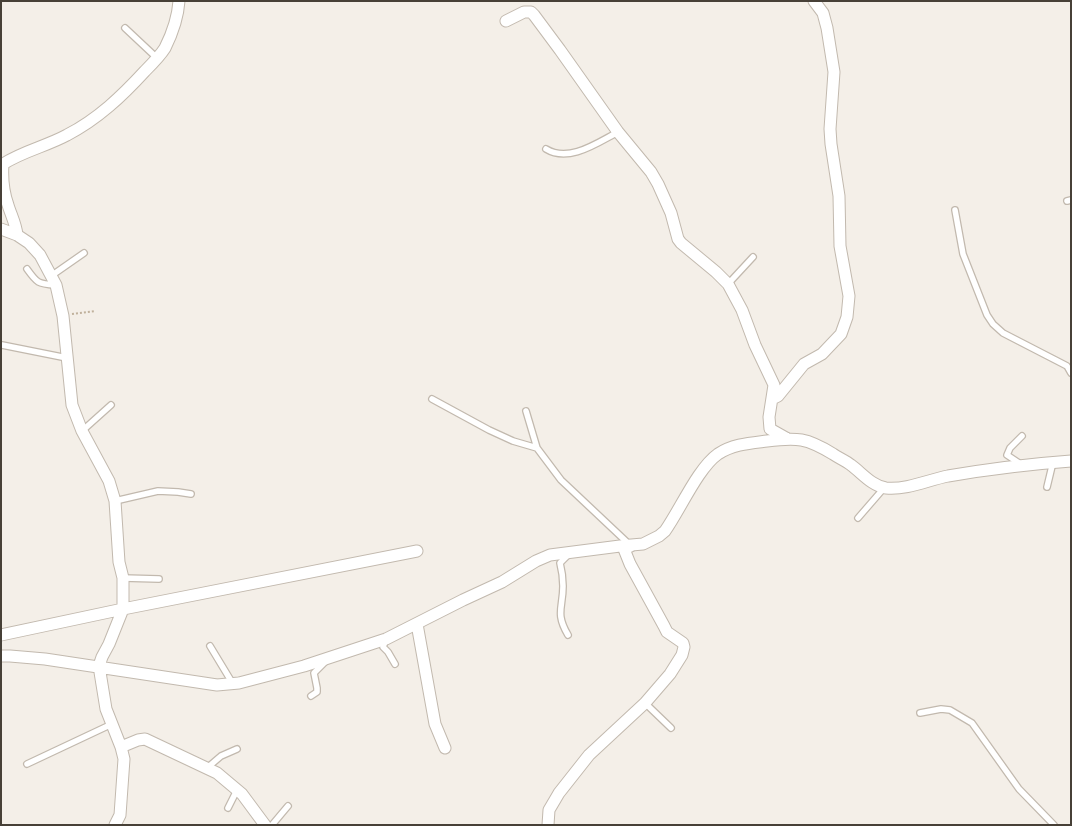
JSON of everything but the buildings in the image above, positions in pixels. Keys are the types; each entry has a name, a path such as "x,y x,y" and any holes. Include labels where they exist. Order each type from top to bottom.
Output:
{"street":[{"path":"17,235 16,227 6,198 2,168 17,156 65,136 82,127 119,99 157,58 164,48 170,35 179,1"},
{"path":"772,399 778,396 804,364 822,354 841,334 847,317 849,304 849,296 840,246 839,196 830,129 834,72 823,13 814,1"},
{"path":"506,21 524,12 531,12 534,15 618,132 651,172 658,184 670,213 680,243 716,272 728,284 742,310 755,345 774,386 769,417 770,429 786,438"},
{"path":"1,229 17,235 29,242 54,280 63,316 72,406 82,431 108,481 115,501 119,562 123,578 123,609 99,666 106,709 122,746 124,759 120,815 115,825"},
{"path":"1,656 45,659 99,666 217,685 234,684 258,679 326,660 386,639 502,582 536,561 550,555 650,542 666,531 696,480 711,460 718,454 728,449 745,443 786,438 801,439 826,450 850,464 878,486 884,488 903,488 939,478 1022,465 1071,461"},
{"path":"548,825 549,810 559,793 574,773 589,755 645,703 670,674 682,655 684,647 683,643 667,632 629,561 624,549 633,545"},
{"path":"1,635 123,609 417,551"},
{"path":"417,624 435,724 445,748"},
{"path":"122,746 145,739 217,773 237,790 253,807 266,825"}],"lane":[{"path":"125,28 157,58"},
{"path":"546,149 557,154 575,152 618,132"},
{"path":"955,210 964,254 987,315 993,324 1003,333 1067,366 1071,373"},
{"path":"27,269 35,280 42,284 54,280 84,253"},
{"path":"728,284 753,257"},
{"path":"2,345 67,358"},
{"path":"432,399 489,430 514,441 537,448"},
{"path":"82,431 111,405"},
{"path":"526,410 537,448 561,480 633,545"},
{"path":"1022,436 1010,448 1007,455 1022,465"},
{"path":"1047,488 1053,462"},
{"path":"858,518 884,488"},
{"path":"115,501 158,491 191,494"},
{"path":"568,635 562,624 560,616 563,586 560,563 572,552"},
{"path":"123,578 159,579"},
{"path":"386,639 383,647 388,652 395,664"},
{"path":"210,646 234,684"},
{"path":"311,696 317,692 314,673 326,660"},
{"path":"645,703 671,728"},
{"path":"920,713 941,709 950,710 972,724 1019,789 1054,825"},
{"path":"27,764 112,724"},
{"path":"207,768 221,756 238,749"},
{"path":"228,808 237,790"},
{"path":"266,825 288,806"}],"path":[{"path":"63,316 94,311"}]}
